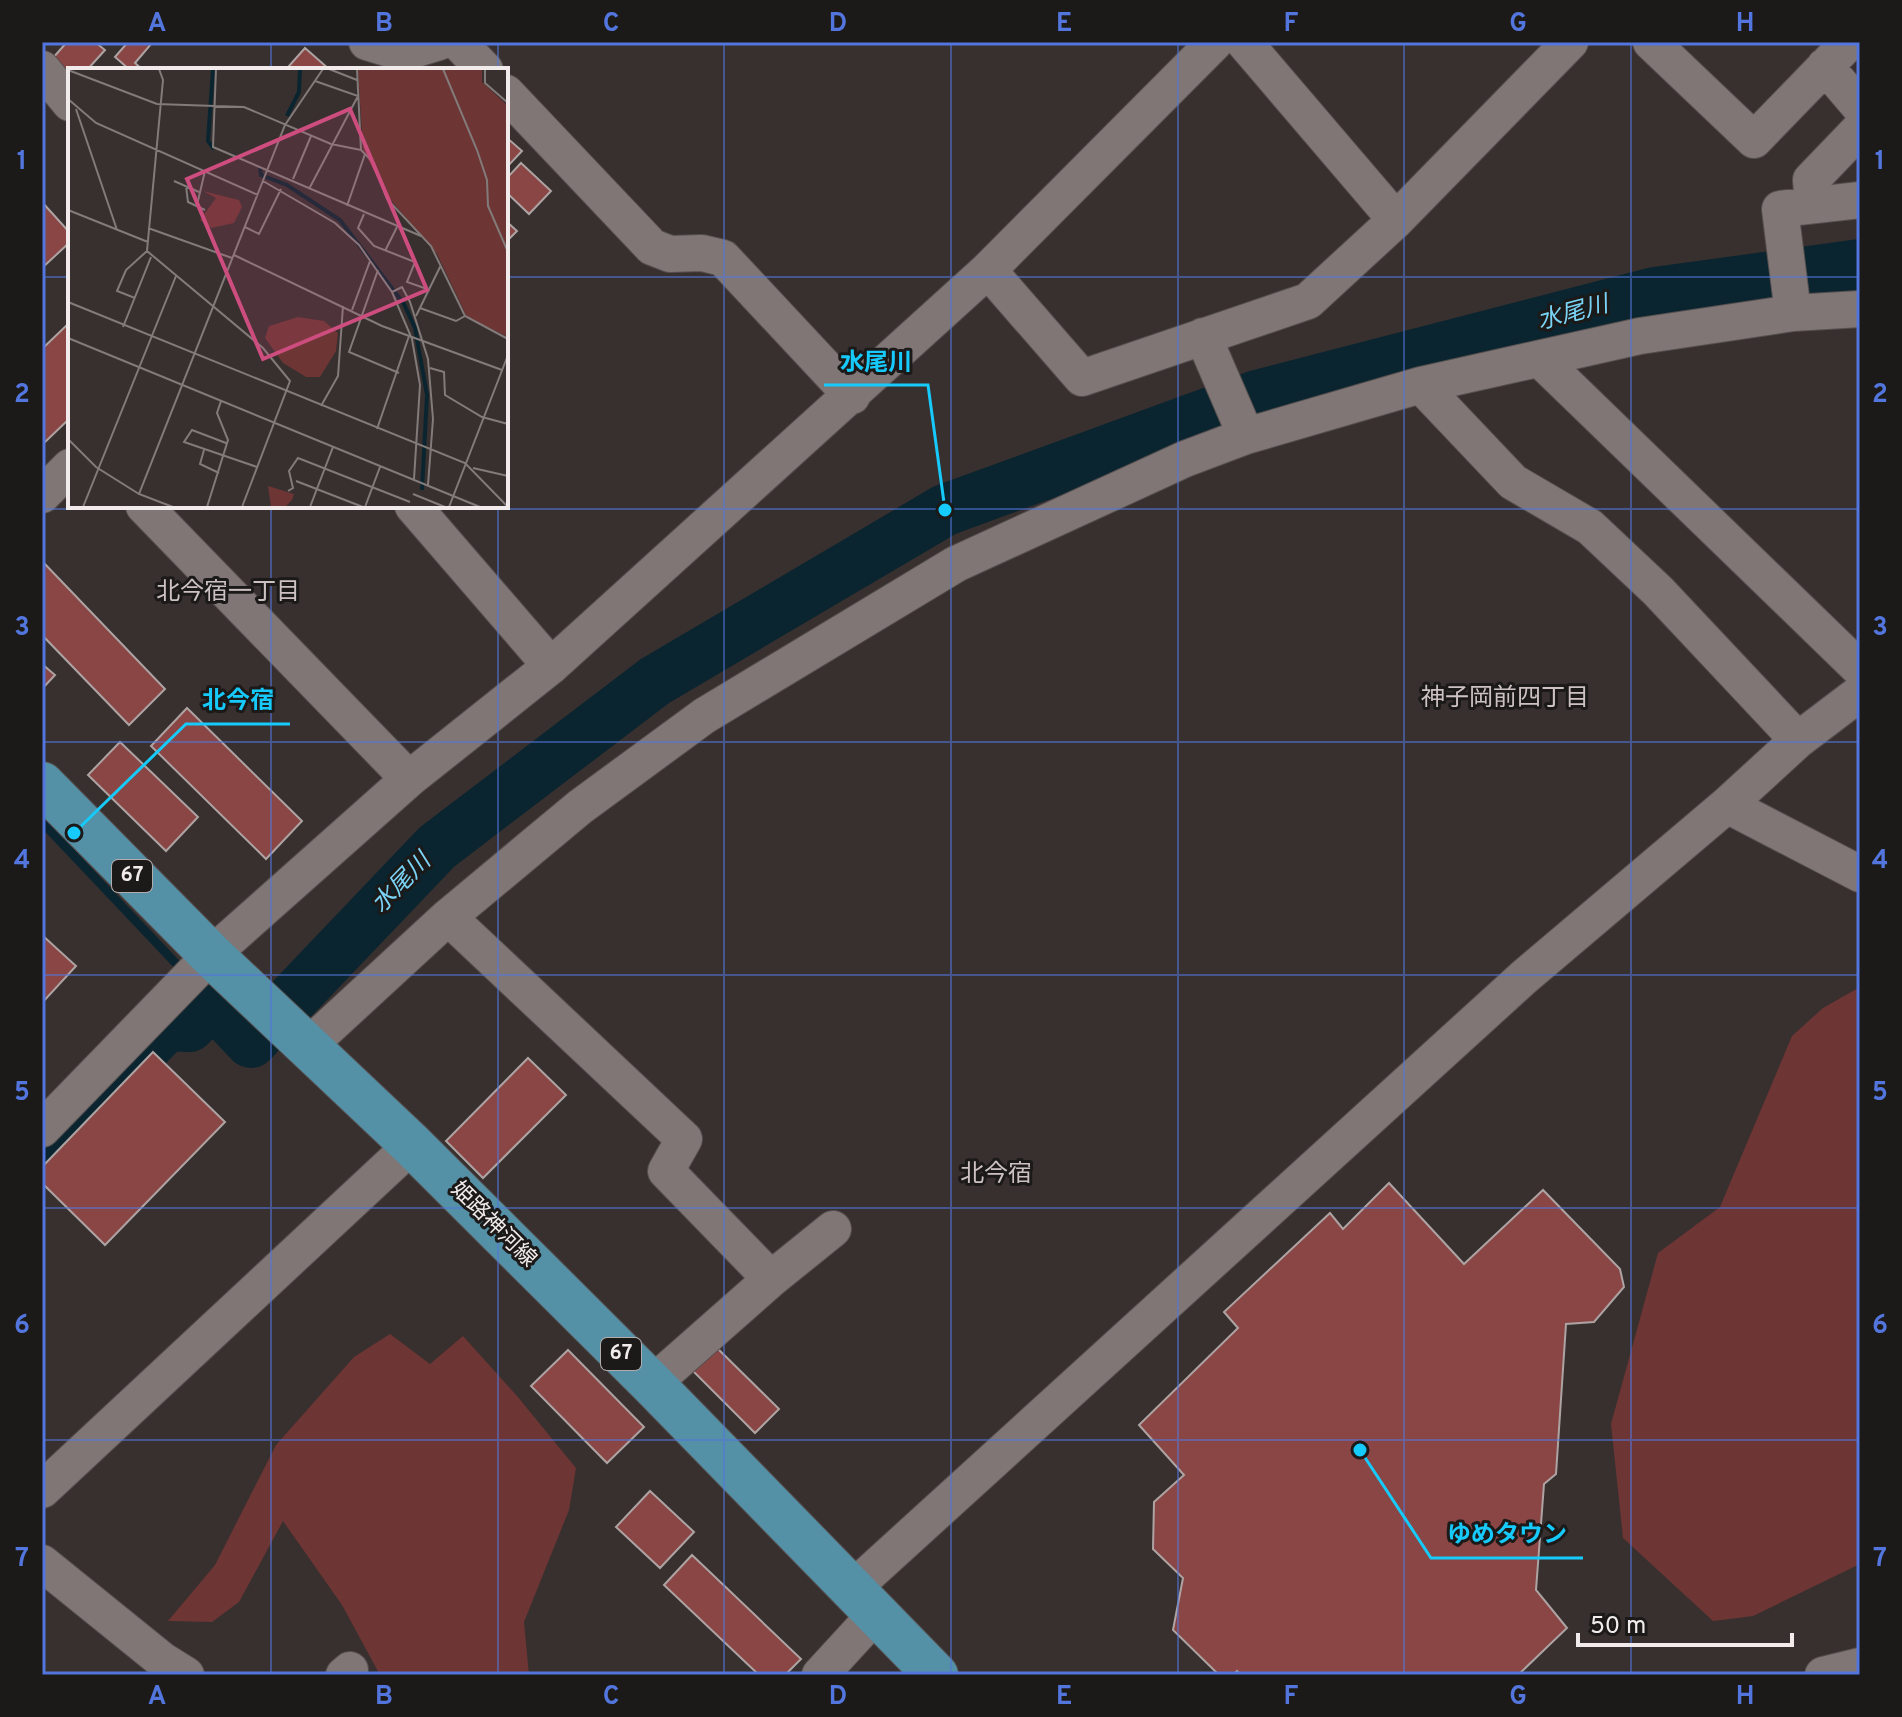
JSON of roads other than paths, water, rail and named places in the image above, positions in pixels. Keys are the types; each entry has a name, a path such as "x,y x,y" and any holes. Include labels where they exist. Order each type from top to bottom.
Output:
{"main road":[{"name":"姫路神河線","path":"42,784 217,961 412,1145 652,1384 936,1675"}],"street":[{"path":"367,42 404,61 439,42"},
{"path":"458,42 483,68"},
{"path":"42,1129 409,779 551,666 988,270 1215,42"},
{"path":"1244,42 1396,220"},
{"path":"988,270 1082,378 1308,301 1396,220 1570,42"},
{"path":"1651,42 1754,140 1837,54 1860,107"},
{"path":"42,69 68,101"},
{"path":"508,95 652,247 670,254 702,253 723,258 852,396"},
{"path":"1793,313 1797,207 1811,180 1860,129"},
{"path":"1797,207 1860,200"},
{"path":"304,1042 580,807 704,716 956,564 1185,459 1246,436 1421,385 1640,336 1793,313 1860,309"},
{"path":"1203,336 1246,436"},
{"path":"1540,359 1860,669"},
{"path":"1421,385 1513,482 1590,527 1658,591 1798,740"},
{"path":"42,495 68,469"},
{"path":"146,508 409,779"},
{"path":"415,508 551,666"},
{"path":"820,1675 864,1602 1523,978 1727,805 1798,740 1860,693"},
{"path":"1727,805 1860,874"},
{"path":"448,917 684,1139 666,1171 771,1279"},
{"path":"42,1490 412,1145"},
{"path":"652,1384 833,1229"},
{"path":"42,1563 165,1670"},
{"path":"1823,1675 1860,1666"}],"waterway":[{"name":"水尾川","path":"42,1152 167,1025 189,1026 213,1002 251,1042 437,847 655,681 945,510 1257,396 1655,293 1860,265"},
{"path":"42,822 185,973"},
{"path":"196,984 213,1002"}],"place":[{"name":"水尾川","path":"945,510"},
{"name":"北今宿","path":"74,833"},
{"name":"ゆめタウン","path":"1360,1450"}],"district":[{"name":"北今宿一丁目","path":"228,593"},
{"name":"神子岡前四丁目","path":"1505,699"},
{"name":"北今宿","path":"996,1175"}]}
